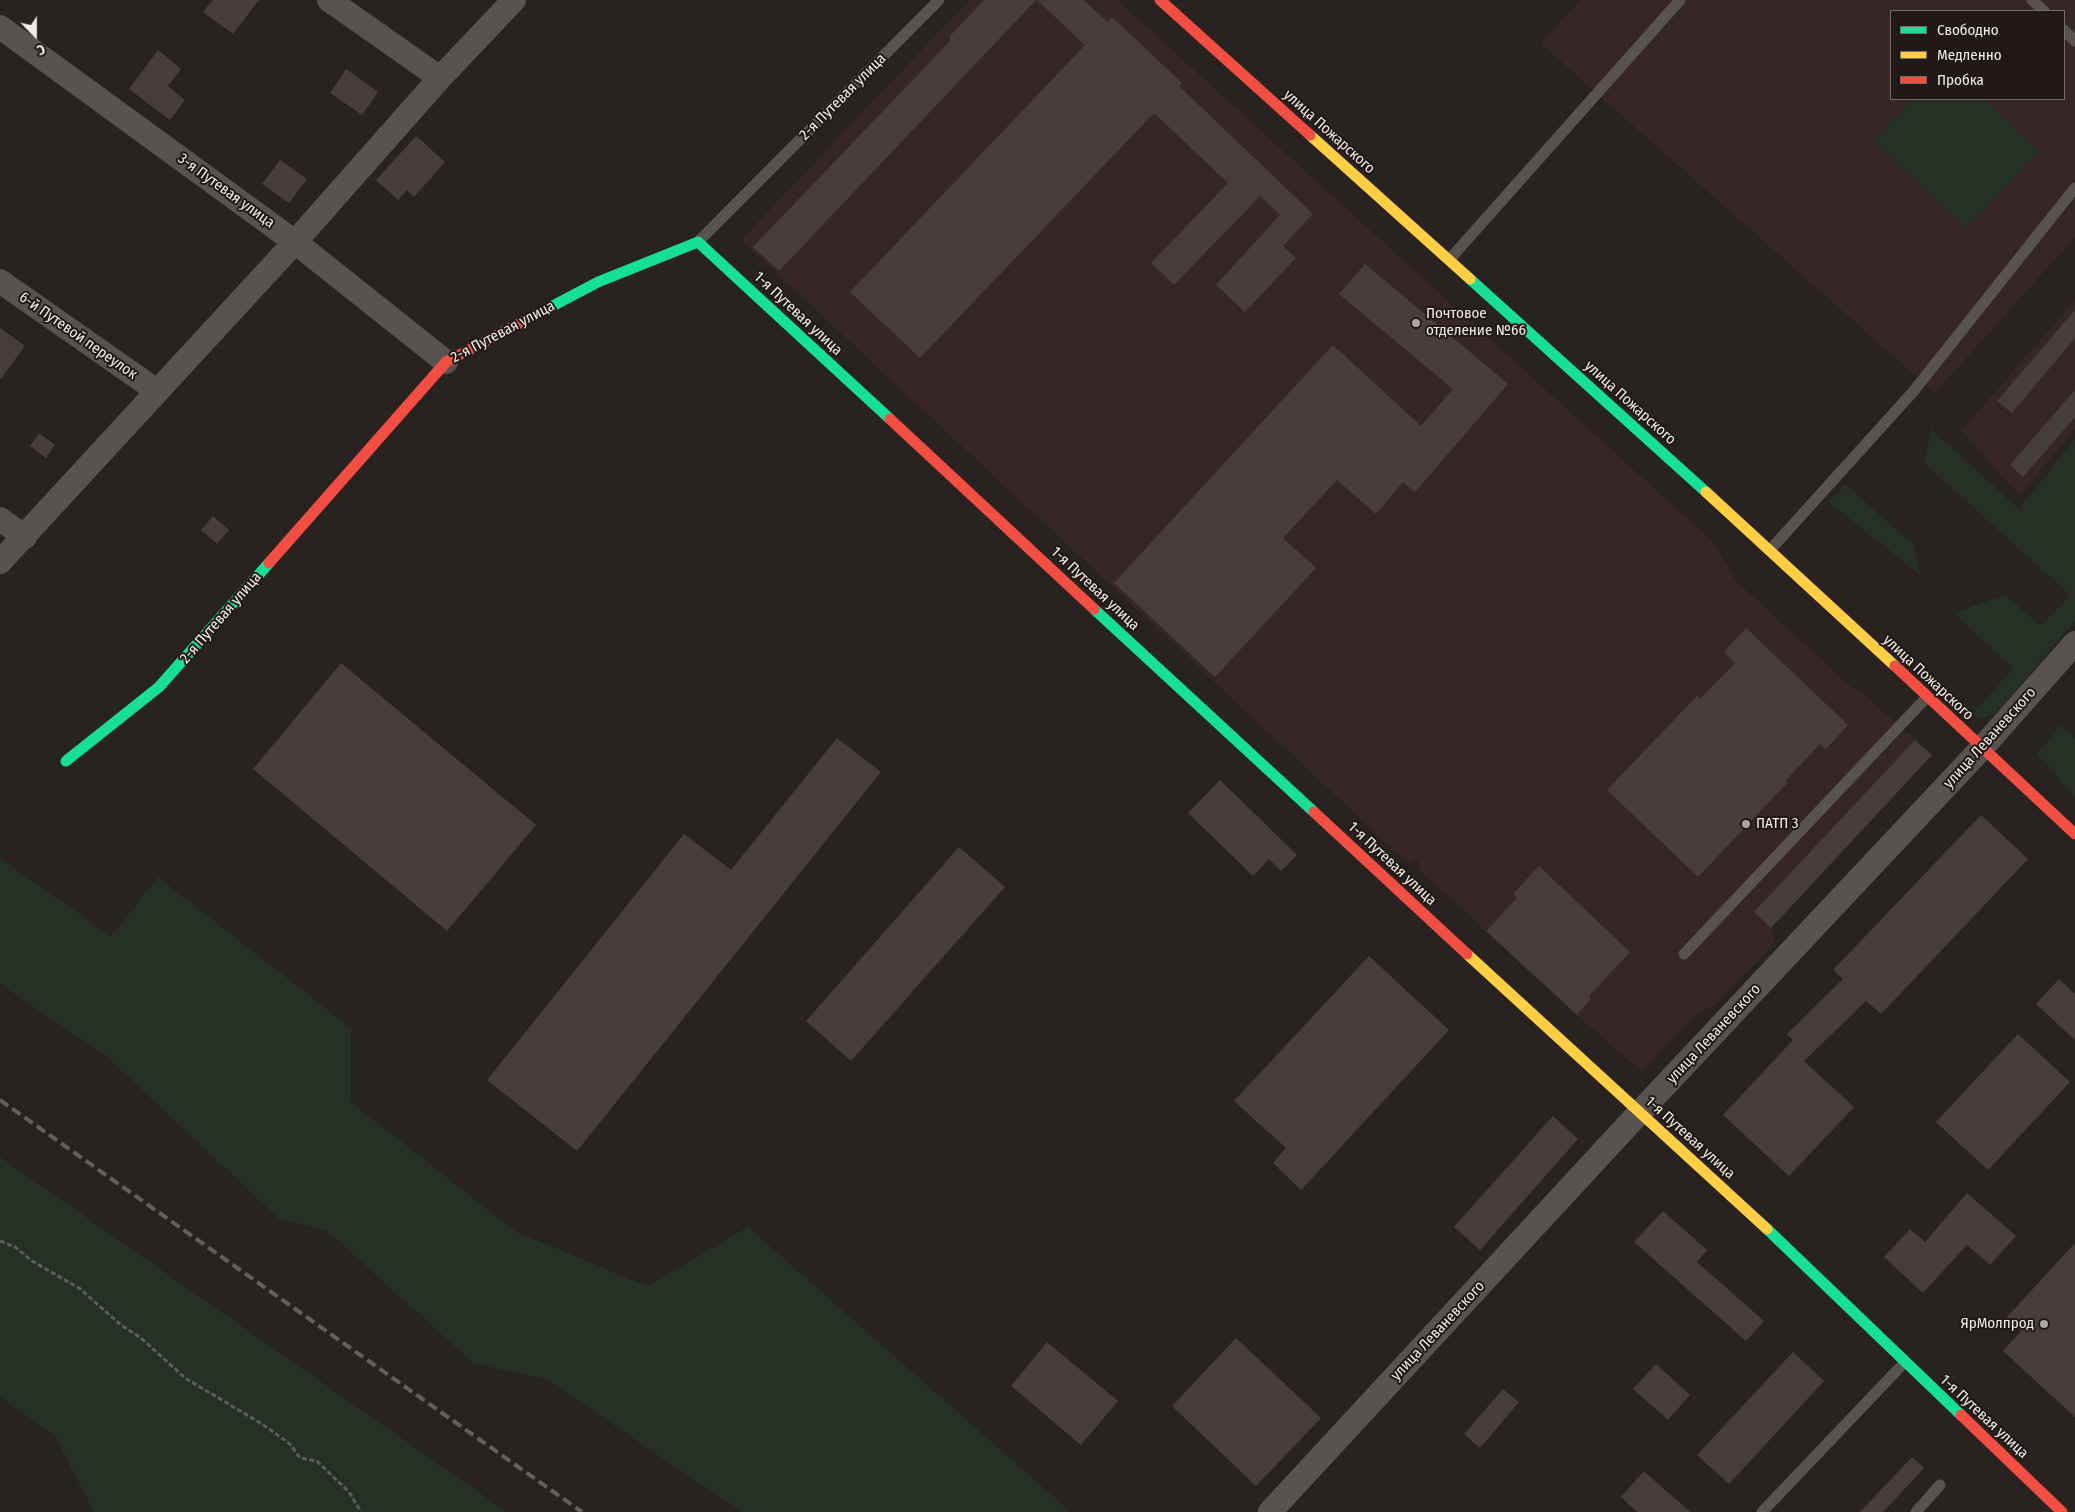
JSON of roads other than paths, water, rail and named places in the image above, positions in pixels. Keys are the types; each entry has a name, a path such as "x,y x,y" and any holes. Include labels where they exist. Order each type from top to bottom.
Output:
{"street":[{"path":"329,0 440,78"},
{"name":"улица Пожарского","path":"1160,0 1770,550 2075,834"},
{"path":"0,562 295,242 510,1"},
{"name":"3-я Путевая улица","path":"0,27 295,242 446,362"},
{"name":"2-я Путевая улица","path":"66,761 160,687 446,362 598,282 698,242"},
{"name":"1-я Путевая улица","path":"698,242 1639,1113 1743,1206 2062,1512"},
{"name":"6-й Путевой переулок","path":"0,280 157,391"},
{"path":"0,519 24,537"},
{"name":"улица Леваневского","path":"1270,1512 1639,1113 1982,748 2075,643"}],"lane":[{"name":"2-я Путевая улица","path":"698,242 939,0"},
{"path":"1449,260 1680,0"},
{"path":"2032,0 2043,10"},
{"path":"2065,31 2075,41"},
{"path":"1770,550 1912,393 2075,188"},
{"path":"1684,954 1927,697"},
{"path":"1762,1512 1904,1362"},
{"path":"1916,1512 1940,1485"}],"railway":[{"path":"0,1100 582,1512"}],"place":[{"name":"Почтовое отделение №66","path":"1416,323"},
{"name":"ПАТП 3","path":"1746,824"},
{"name":"ЯрМолпрод","path":"2044,1324"}]}
